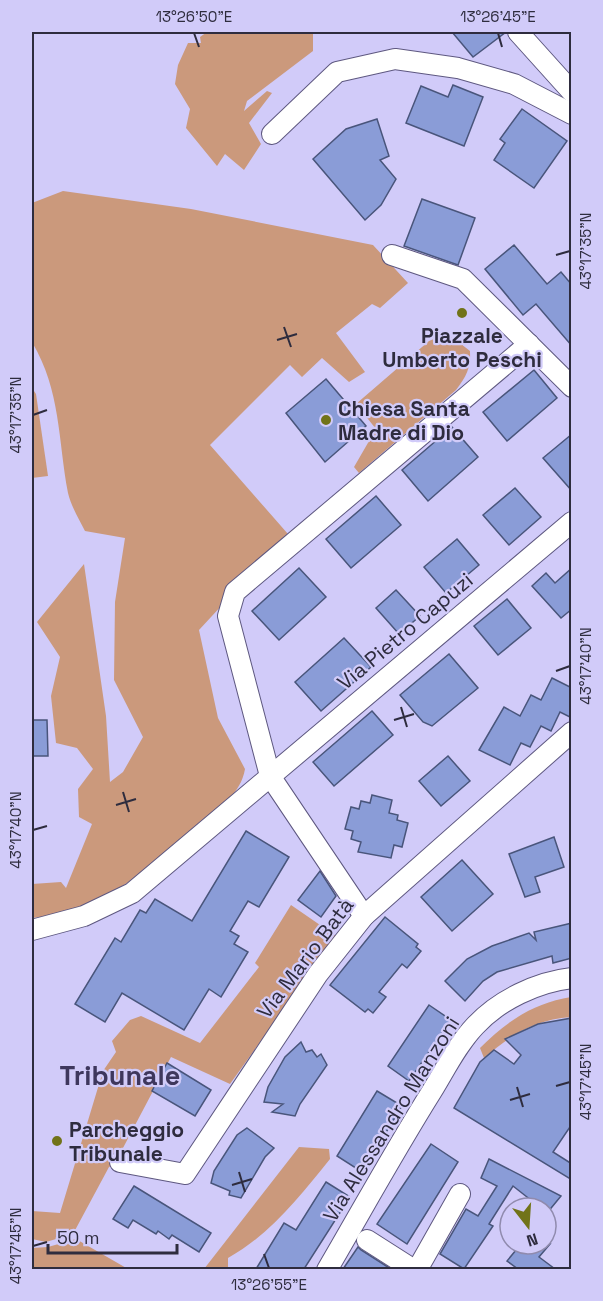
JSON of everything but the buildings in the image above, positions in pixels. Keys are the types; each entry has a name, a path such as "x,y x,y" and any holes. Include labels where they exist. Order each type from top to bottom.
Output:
{"street":[{"path":"518,32 572,92"},
{"path":"272,134 337,72 395,59 458,68 514,84 572,114"},
{"path":"392,255 463,279 572,387"},
{"path":"364,916 270,776 228,616 235,592 529,344"},
{"name":"Via Pietro Capuzi","path":"32,930 84,916 132,893 572,522"},
{"name":"Via Mario Batà","path":"120,1162 184,1174 318,974 364,916 572,732"},
{"name":"Via Alessandro Manzoni","path":"327,1269 416,1116 475,1026 500,1005 525,991 553,980 572,978"},
{"path":"367,1240 415,1269 460,1194"}],"shaded area":[{"path":"207,32 313,32 313,51 247,101 244,111 267,91 272,93 249,123 261,144 244,170 225,154 217,166 186,128 190,109 175,84 178,65 188,43 201,43 200,37"},
{"path":"63,191 191,209 373,245 408,283 380,308 372,304 336,333 365,372 349,382 322,358 302,377 290,365 210,445 288,534 199,630 218,718 245,769 239,786 228,800 183,840 124,885 80,907 32,918 32,884 61,882 66,888 92,824 79,817 78,789 93,769 77,748 56,743 51,696 60,657 37,622 84,564 106,716 110,782 123,772 143,737 114,680 115,602 125,538 85,531 75,512 68,493 53,397 41,360 32,342 32,203"},
{"path":"441,336 452,337 470,351 469,367 463,381 456,390 359,473 354,467 376,429 356,404 429,341"},
{"path":"32,388 36,394 48,476 32,478"},
{"path":"291,905 336,936 230,1084 171,1057 114,1165 109,1167 73,1234 46,1242 32,1239 32,1211 60,1213 103,1071 116,1052 112,1041 130,1020 141,1016 200,1043 259,967 255,963"},
{"path":"571,997 571,1017 546,1021 524,1030 484,1058 480,1048 510,1022 544,1004"},
{"path":"299,1147 329,1149 330,1159 271,1226 258,1238 228,1258 228,1269 204,1269"},
{"path":"76,1239 128,1269 32,1269 32,1248 48,1247"}],"place":[{"name":"Piazzale Umberto Peschi","path":"462,313"},
{"name":"Chiesa Santa Madre di Dio","path":"326,420"},
{"name":"Parcheggio Tribunale","path":"57,1141"}],"district":[{"name":"Tribunale","path":"120,1075"}]}
